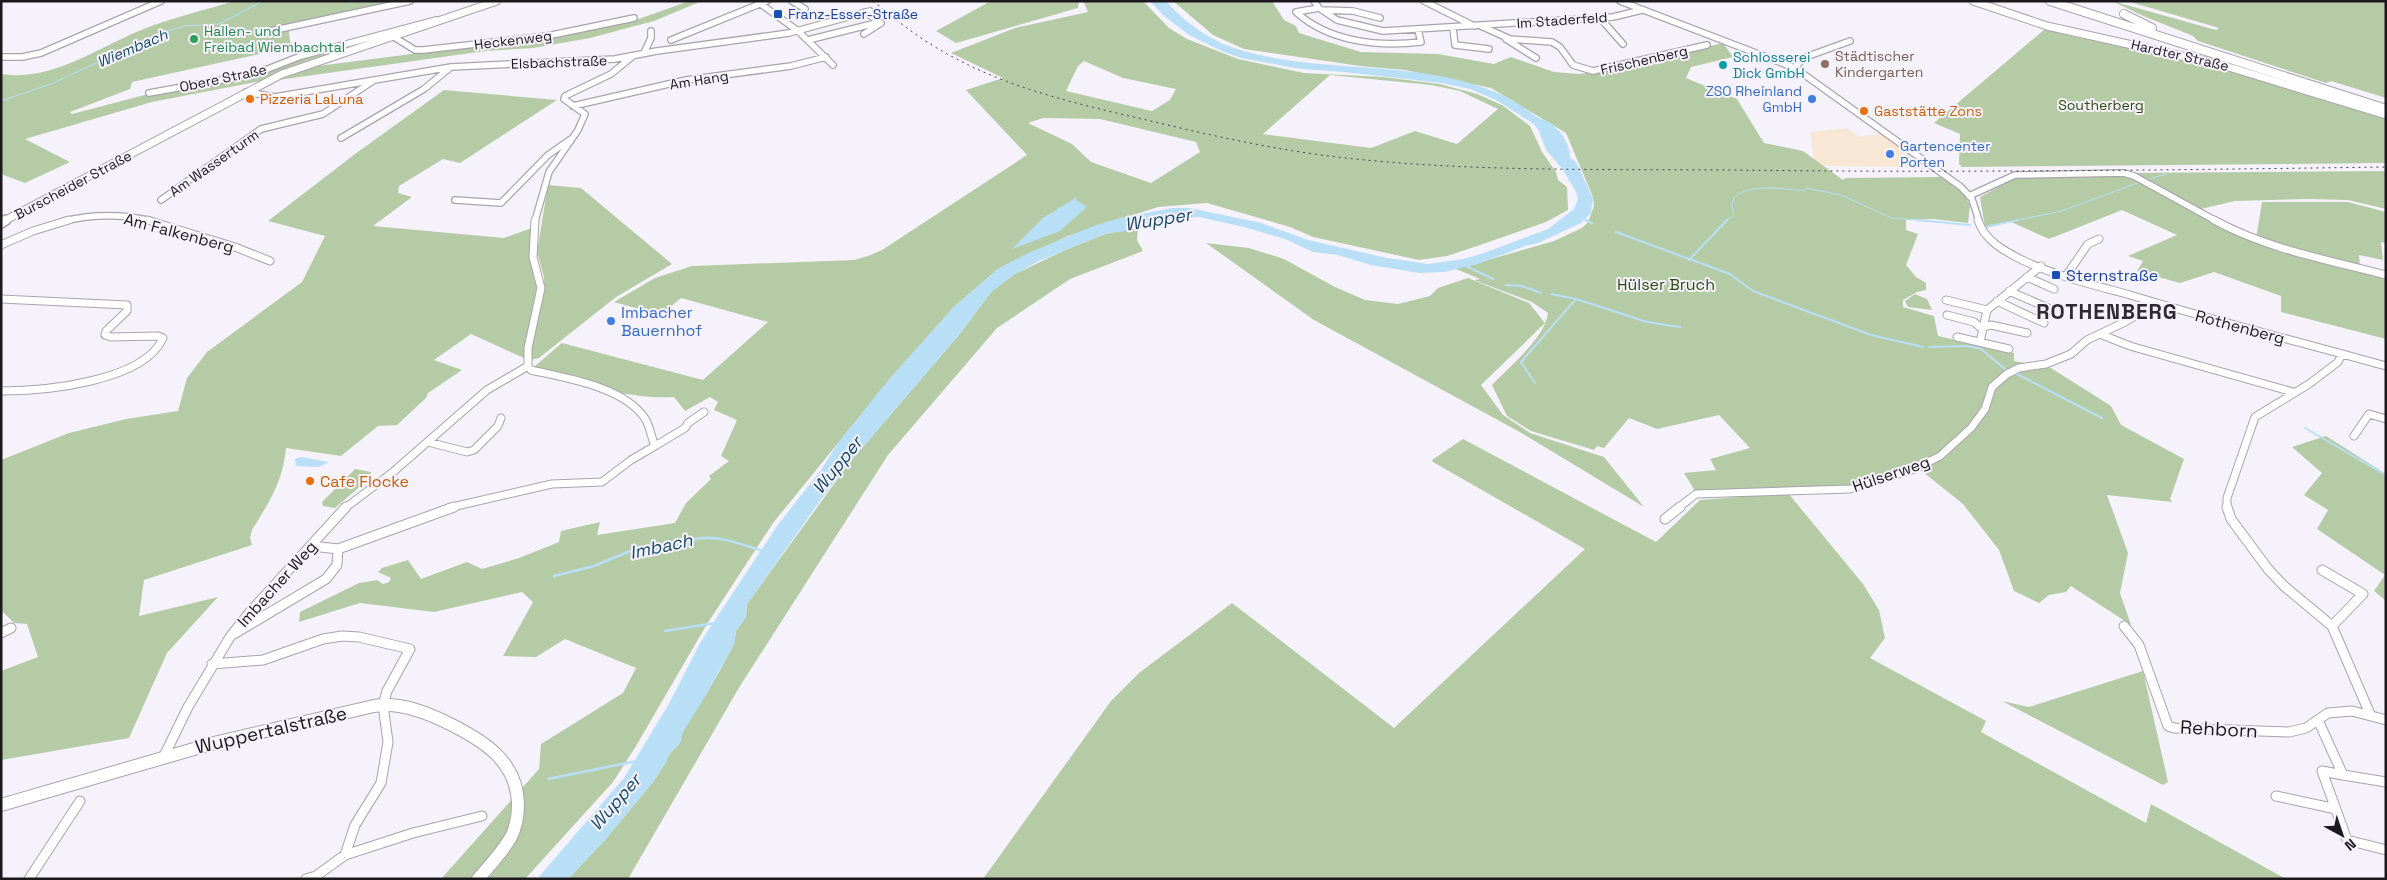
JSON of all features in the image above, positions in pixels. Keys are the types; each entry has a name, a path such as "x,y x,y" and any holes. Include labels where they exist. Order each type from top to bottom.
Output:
{"highway":[{"path":"2050,1 2386,109"},
{"path":"2064,1 2386,104"},
{"path":"2124,14 2174,37"},
{"path":"2136,36 2208,53"}],"main road":[{"name":"Burscheider Straße","path":"1,223 246,92 288,72 497,1"},
{"name":"Hardter Straße","path":"1973,1 2047,26 2222,64 2386,115"},
{"name":"Wuppertalstraße","path":"1,805 164,756 251,734 383,705 427,713 471,736 504,761 517,788 516,822 502,850 478,879"}],"street":[{"path":"1,57 22,57 41,52 161,1"},
{"path":"266,32 410,1"},
{"path":"671,40 758,2 767,1"},
{"path":"792,1 805,10"},
{"path":"1314,1 1320,9"},
{"path":"1424,1 1474,26"},
{"path":"1620,1 1795,68 1941,172 1969,196 2015,175 2124,173 2134,176 2239,234 2272,245 2386,275"},
{"path":"758,2 798,31 833,65"},
{"path":"1380,18 1348,10 1320,9 1296,12 1307,22 1324,30 1369,41 1421,42 1418,30"},
{"name":"Im Staderfeld","path":"1320,9 1337,20 1365,28 1418,30 1600,18 1620,16 1642,10"},
{"name":"Elsbachstraße","path":"246,92 270,97 451,67 606,60 798,31 868,12 880,22"},
{"name":"Heckenweg","path":"394,37 414,50 423,50 547,36 591,29 634,18"},
{"path":"1600,18 1622,44"},
{"name":"Obere Straße","path":"149,93 255,74 301,56 426,21 440,21"},
{"path":"808,40 880,22"},
{"path":"864,34 880,22"},
{"name":"Frischenberg","path":"1481,26 1504,36 1552,42 1560,47 1573,65 1593,72 1707,45"},
{"path":"1452,28 1455,45 1489,49"},
{"path":"644,53 651,38 651,31"},
{"name":"Frischenberg","path":"1504,36 1506,40 1536,58"},
{"path":"1795,68 1803,58 1850,41"},
{"path":"633,56 613,72 566,96 564,99 585,114 582,124 550,170 540,196 533,251 535,264 541,277 540,295 531,330 528,366 531,370 568,379 620,397 644,418 655,446"},
{"name":"Am Hang","path":"573,106 686,80 792,66 826,57"},
{"path":"341,138 362,128 444,75 451,67"},
{"name":"Am Wasserturm","path":"161,200 268,126 323,114 375,80"},
{"path":"455,200 501,203 548,155 573,138"},
{"name":"Rothenberg","path":"1969,196 1974,204 1976,220 1987,237 2005,250 2041,266 2069,277 2155,304 2386,366"},
{"name":"Am Falkenberg","path":"1,245 24,234 60,223 103,215 122,216 171,227 252,253 270,262"},
{"path":"2065,284 2088,244 2100,239"},
{"path":"1980,342 1981,328 1988,310 2041,266"},
{"path":"2028,277 2054,289"},
{"path":"2009,291 2048,308"},
{"path":"1,299 127,305 128,311 106,331 105,335 111,338 158,336 163,338 163,343 150,356 127,368 103,376 52,389 1,391"},
{"path":"1946,300 1988,310"},
{"path":"1997,301 2044,323"},
{"name":"Hülserweg","path":"1665,519 1696,494 1850,489 1915,468 1940,456 1971,428 1985,409 1992,387 2006,374 2019,368 2046,364 2070,354 2081,344 2155,304"},
{"path":"1947,316 1974,322 1981,328"},
{"path":"1981,328 1992,326 2027,333"},
{"path":"2100,334 2130,346 2293,392"},
{"path":"1957,337 2009,349"},
{"path":"2342,354 2338,362 2255,417 2227,498 2227,508 2242,535 2268,569 2284,586 2332,626 2370,714"},
{"name":"Imbacher Weg","path":"164,756 212,664 230,637 250,612 350,503 393,472 487,390 528,366"},
{"path":"312,546 338,549 441,510 552,484 602,482 632,460 685,428 688,423 704,412"},
{"path":"2354,436 2369,414 2386,419"},
{"path":"428,442 467,452 474,450 498,426 501,418"},
{"path":"230,637 326,579 337,565 338,549"},
{"path":"2322,570 2363,594 2332,626"},
{"name":"Rehborn","path":"2124,626 2139,645 2168,726 2174,728 2289,732 2306,728 2328,713 2352,711 2370,714 2386,720"},
{"path":"1,633 11,628"},
{"path":"212,664 266,659 317,640 342,636 367,638 394,648 410,649 386,691 383,705 388,742 381,782 355,824 345,855"},
{"path":"2318,720 2342,774"},
{"path":"2386,782 2322,770 2347,840 2386,850"},
{"path":"2276,796 2336,809"},
{"path":"29,879 80,801"},
{"path":"306,879 316,876 345,855 413,833 482,816"}],"shaded area":[{"path":"1847,128 1859,137 1883,133 1927,167 1823,166 1814,162 1810,132"}],"green space":[{"path":"235,1 406,1 288,27 291,47 132,82 130,89 70,112 72,114 152,93 242,77 303,57 390,33 391,36 306,61 261,81 152,102 25,139 70,162 25,183 1,174 1,74 21,75 58,68 146,28"},
{"path":"689,1 702,1 654,21 590,38 533,48 485,51 278,80 302,68 584,32 636,20"},
{"path":"991,1 1079,1 1078,8 956,43 936,31"},
{"path":"1083,1 1143,1 1169,28 1187,39 1238,59 1304,73 1383,77 1440,84 1477,94 1502,105 1530,126 1542,152 1556,172 1558,180 1567,187 1568,210 1546,222 1480,245 1447,256 1419,260 1313,237 1290,227 1207,203 1158,207 1068,236 998,269 954,307 891,378 773,523 707,624 613,782 525,879 441,879 539,769 541,744 623,693 636,668 565,639 536,657 503,656 533,602 522,592 434,612 360,603 299,622 300,612 359,583 377,580 383,584 389,582 391,578 378,572 382,568 408,560 421,579 467,562 482,569 519,558 559,542 561,531 600,522 597,535 675,523 686,503 711,479 709,476 729,461 721,456 737,420 714,410 718,402 710,397 685,411 674,397 638,396 603,389 535,368 535,366 562,343 703,380 768,322 681,298 661,315 614,302 655,278 692,266 854,260 882,250 1027,155 966,90 1003,78 951,53 1015,28 1088,12","holes":["1084,61 1123,78 1176,89 1170,100 1152,111 1066,91 1078,66","1330,75 1431,85 1460,91 1498,109 1457,144 1415,131 1371,148 1263,134","1043,118 1100,119 1196,142 1200,152 1151,183 1091,162 1072,144 1028,123"]},
{"name":"Hülser Bruch","path":"1173,1 1272,1 1284,20 1296,26 1299,33 1361,52 1438,54 1494,64 1511,57 1554,72 1579,74 1610,70 1723,43 1733,57 1691,67 1686,78 1737,99 1764,143 1803,151 1843,180 1845,178 1941,177 1964,194 1970,205 1968,223 1933,219 1906,220 1906,230 1918,234 1906,265 1916,277 1926,283 1926,290 1917,292 1903,300 1903,307 1934,316 1938,336 2014,353 2014,361 2051,368 2111,406 2121,425 2184,459 2170,499 2172,502 2107,495 2128,553 2120,593 2131,625 2071,586 2066,592 2049,595 2039,603 2014,591 1999,550 1963,504 1923,472 1922,468 1881,484 1847,492 1788,493 1863,584 1879,610 1885,638 1870,658 1986,721 1981,732 2146,823 2151,804 2286,879 983,879 1111,701 1139,673 1232,603 1394,728 1585,549 1433,462 1432,460 1463,439 1656,542 1700,500 1775,494 1698,496 1684,473 1716,470 1710,459 1750,448 1719,415 1657,429 1629,418 1604,448 1597,446 1594,450 1531,431 1507,416 1492,385 1533,342 1545,323 1548,313 1532,302 1474,280 1480,279 1456,269 1554,241 1582,228 1588,222 1594,206 1593,197 1566,133 1491,88 1405,70 1360,66 1244,49 1213,35"},
{"path":"2112,1 2216,30 2219,28 2127,1 2386,1 2386,98 2331,81 2326,83 2198,41 2193,36"},
{"name":"Southerberg","path":"2045,29 2075,37 2191,59 2386,118 2386,163 1960,167 1962,165 1959,165 1960,134 1934,123"},
{"path":"444,90 557,100 460,163 443,159 399,186 398,193 412,197 373,226 504,238 532,228 538,278 526,359 471,334 434,360 462,370 428,393 426,398 397,425 378,426 341,456 286,448 278,482 252,530 250,538 252,545 144,580 139,616 218,597 167,653 129,738 1,760 1,671 38,657 27,624 14,623 1,610 1,460 69,433 126,419 178,411 187,378 207,352 302,282 325,236 268,221 355,154"},
{"path":"2386,171 2386,209 2348,200 2307,199 2235,201 2201,209 2194,207 2238,235 2386,276 2386,339 2281,312 2281,296 2214,272 2180,283 2137,271 2143,261 2128,256 2177,235 2122,210 2049,239 2011,222 1985,228 1980,197 2015,178 2124,173"},
{"path":"548,185 581,188 672,264 616,297 539,358 530,360 532,342 544,290 544,277 537,252"},
{"path":"2262,202 2348,202 2386,212 2386,243 2381,242 2383,260 2359,255 2360,267 2256,239"},
{"path":"1138,228 1137,240 1143,251 1070,279 997,328 888,455 740,686 628,879 568,879 604,841 653,782 668,756 680,743 682,733 734,644 736,631 746,617 747,604 850,462 958,336 992,291 1015,274 1065,250 1105,234"},
{"path":"1206,243 1249,248 1284,259 1335,287 1365,300 1398,304 1430,296 1438,288 1468,278 1529,303 1545,323 1481,385 1503,415 1530,433 1604,457 1644,507 1518,431 1314,320"},
{"path":"1915,294 1927,299 1932,310 1908,307 1905,301"},
{"path":"2326,436 2386,474 2386,601 2374,591 2385,575 2317,529 2328,510 2304,495 2322,473 2292,447"},
{"path":"355,469 371,472 371,477 335,508 323,506 322,502"},
{"path":"2143,671 2168,782 2163,785 2002,701 2029,707"}],"water":[{"name":"Wupper","path":"1150,1 1166,1 1198,30 1227,46 1237,49 1301,62 1400,70 1432,75 1464,81 1506,97 1550,123 1563,136 1569,149 1570,158 1576,162 1593,198 1591,213 1581,223 1538,243 1478,264 1444,272 1419,273 1371,265 1338,255 1313,252 1285,239 1199,217 1173,219 1132,230 1104,234 1039,261 1015,274 992,291 958,336 850,462 820,501 747,604 746,617 736,631 734,644 706,695 682,733 680,743 668,756 653,782 604,841 568,879 537,879 624,778 670,702 700,643 777,526 821,470 838,443 890,378 954,307 998,269 1028,253 1096,225 1124,217 1172,208 1190,208 1261,223 1308,240 1387,258 1428,264 1463,259 1481,254 1548,229 1574,209 1578,199 1576,192 1563,170 1546,150 1539,131 1534,124 1496,100 1470,89 1442,83 1301,69 1241,58 1189,35 1163,15"},
{"path":"1077,197 1076,200 1087,207 1060,231 1012,249 1043,218"},
{"path":"301,457 329,462 319,467 296,466 295,459"}],"waterway":[{"name":"Wiembach","path":"1,101 51,84 161,33 185,26 219,24 263,1"},
{"path":"350,3 355,1"},
{"path":"2145,180 2166,174"},
{"path":"2012,221 2062,211 2140,182"},
{"path":"1725,221 1734,216 1732,204 1735,197 1742,192 1763,188 1804,191 1806,188 1841,195 1892,218 1931,221"},
{"path":"1585,220 1592,223"},
{"path":"1690,259 1727,220"},
{"path":"1917,220 1970,225"},
{"path":"1985,227 2018,220"},
{"path":"1616,232 1690,259"},
{"path":"1690,259 1730,274 1753,291 1871,335 1923,347"},
{"path":"1466,266 1493,279"},
{"path":"1506,285 1522,286 1541,293"},
{"path":"1551,294 1576,299"},
{"path":"1535,383 1521,362 1576,299"},
{"path":"1576,299 1647,322 1680,327"},
{"path":"1929,347 1968,346 1981,349 2005,369"},
{"path":"2015,373 2102,418"},
{"path":"2305,428 2386,475"},
{"name":"Imbach","path":"554,576 594,566 640,547 648,549 663,548 702,538 725,540 764,551"},
{"path":"665,631 715,623"},
{"name":"Wupper","path":"548,779 637,761"}],"railway":[{"path":"873,1 933,46 992,76 1019,86 1100,109 1202,133 1346,158 1442,166 1588,169 1978,171 2386,167"}],"place":[{"name":"Franz-Esser-Straße","path":"778,14"},
{"name":"Hallen- und Freibad Wiembachtal","path":"194,39"},
{"name":"Städtischer Kindergarten","path":"1825,64"},
{"name":"Schlosserei Dick GmbH","path":"1723,65"},
{"name":"Pizzeria LaLuna","path":"250,99"},
{"name":"ZSO Rheinland GmbH","path":"1812,99"},
{"name":"Gaststätte Zons","path":"1864,111"},
{"name":"Gartencenter Porten","path":"1890,154"},
{"name":"Sternstraße","path":"2056,275"},
{"name":"Imbacher Bauernhof","path":"611,321"},
{"name":"Cafe Flocke","path":"310,481"}],"district":[{"name":"ROTHENBERG","path":"2107,311"}]}
